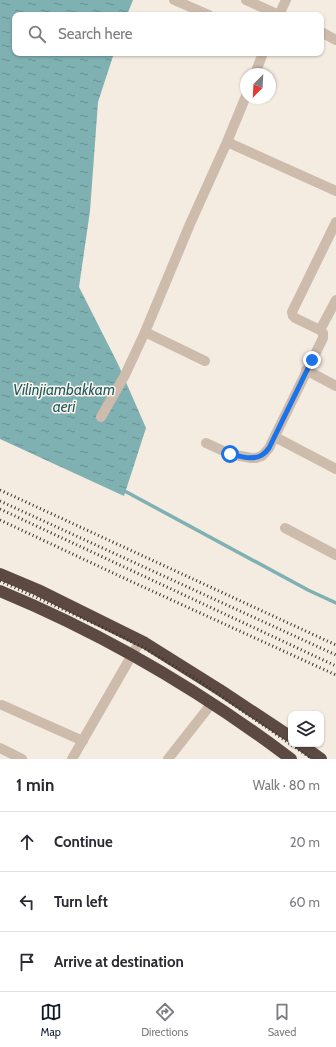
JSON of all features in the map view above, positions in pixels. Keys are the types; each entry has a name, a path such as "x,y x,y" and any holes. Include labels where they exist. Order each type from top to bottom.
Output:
{"highway":[{"path":"0,574 38,590 140,641 220,690 288,735"},
{"path":"0,591 32,604 132,654 212,703 278,755 291,759"},
{"path":"304,747 321,759"}],"street":[{"path":"174,0 202,12"},
{"path":"246,0 277,12"},
{"path":"283,12 286,0"},
{"path":"324,34 336,40"},
{"path":"257,68 262,56"},
{"path":"101,417 125,375 145,332 243,104"},
{"path":"227,142 336,191"},
{"path":"206,443 230,454 251,458 262,456 269,448 323,338 323,333 320,330 295,318 292,312 336,222"},
{"path":"320,330 336,300"},
{"path":"145,332 205,361"},
{"path":"306,370 336,386"},
{"path":"275,437 336,469"},
{"path":"286,528 336,555"},
{"path":"72,759 140,641"},
{"path":"168,759 212,703"},
{"path":"2,705 83,741"},
{"path":"0,748 22,759"}],"water":[{"name":"Vilinjiambakkam aeri","path":"0,0 133,0 128,12 12,12 12,56 113,56 98,102 90,211 79,287 118,364 146,428 124,496 0,439"}],"waterway":[{"path":"121,489 308,590 336,603"}],"railway":[{"path":"0,490 336,645"},
{"path":"0,501 336,655"},
{"path":"0,509 336,666"},
{"path":"0,520 336,675"},
{"path":"0,581 104,628 144,648 199,681 312,759"}],"route":[{"path":"230,454 256,458 262,456 269,448 312,360"}]}
